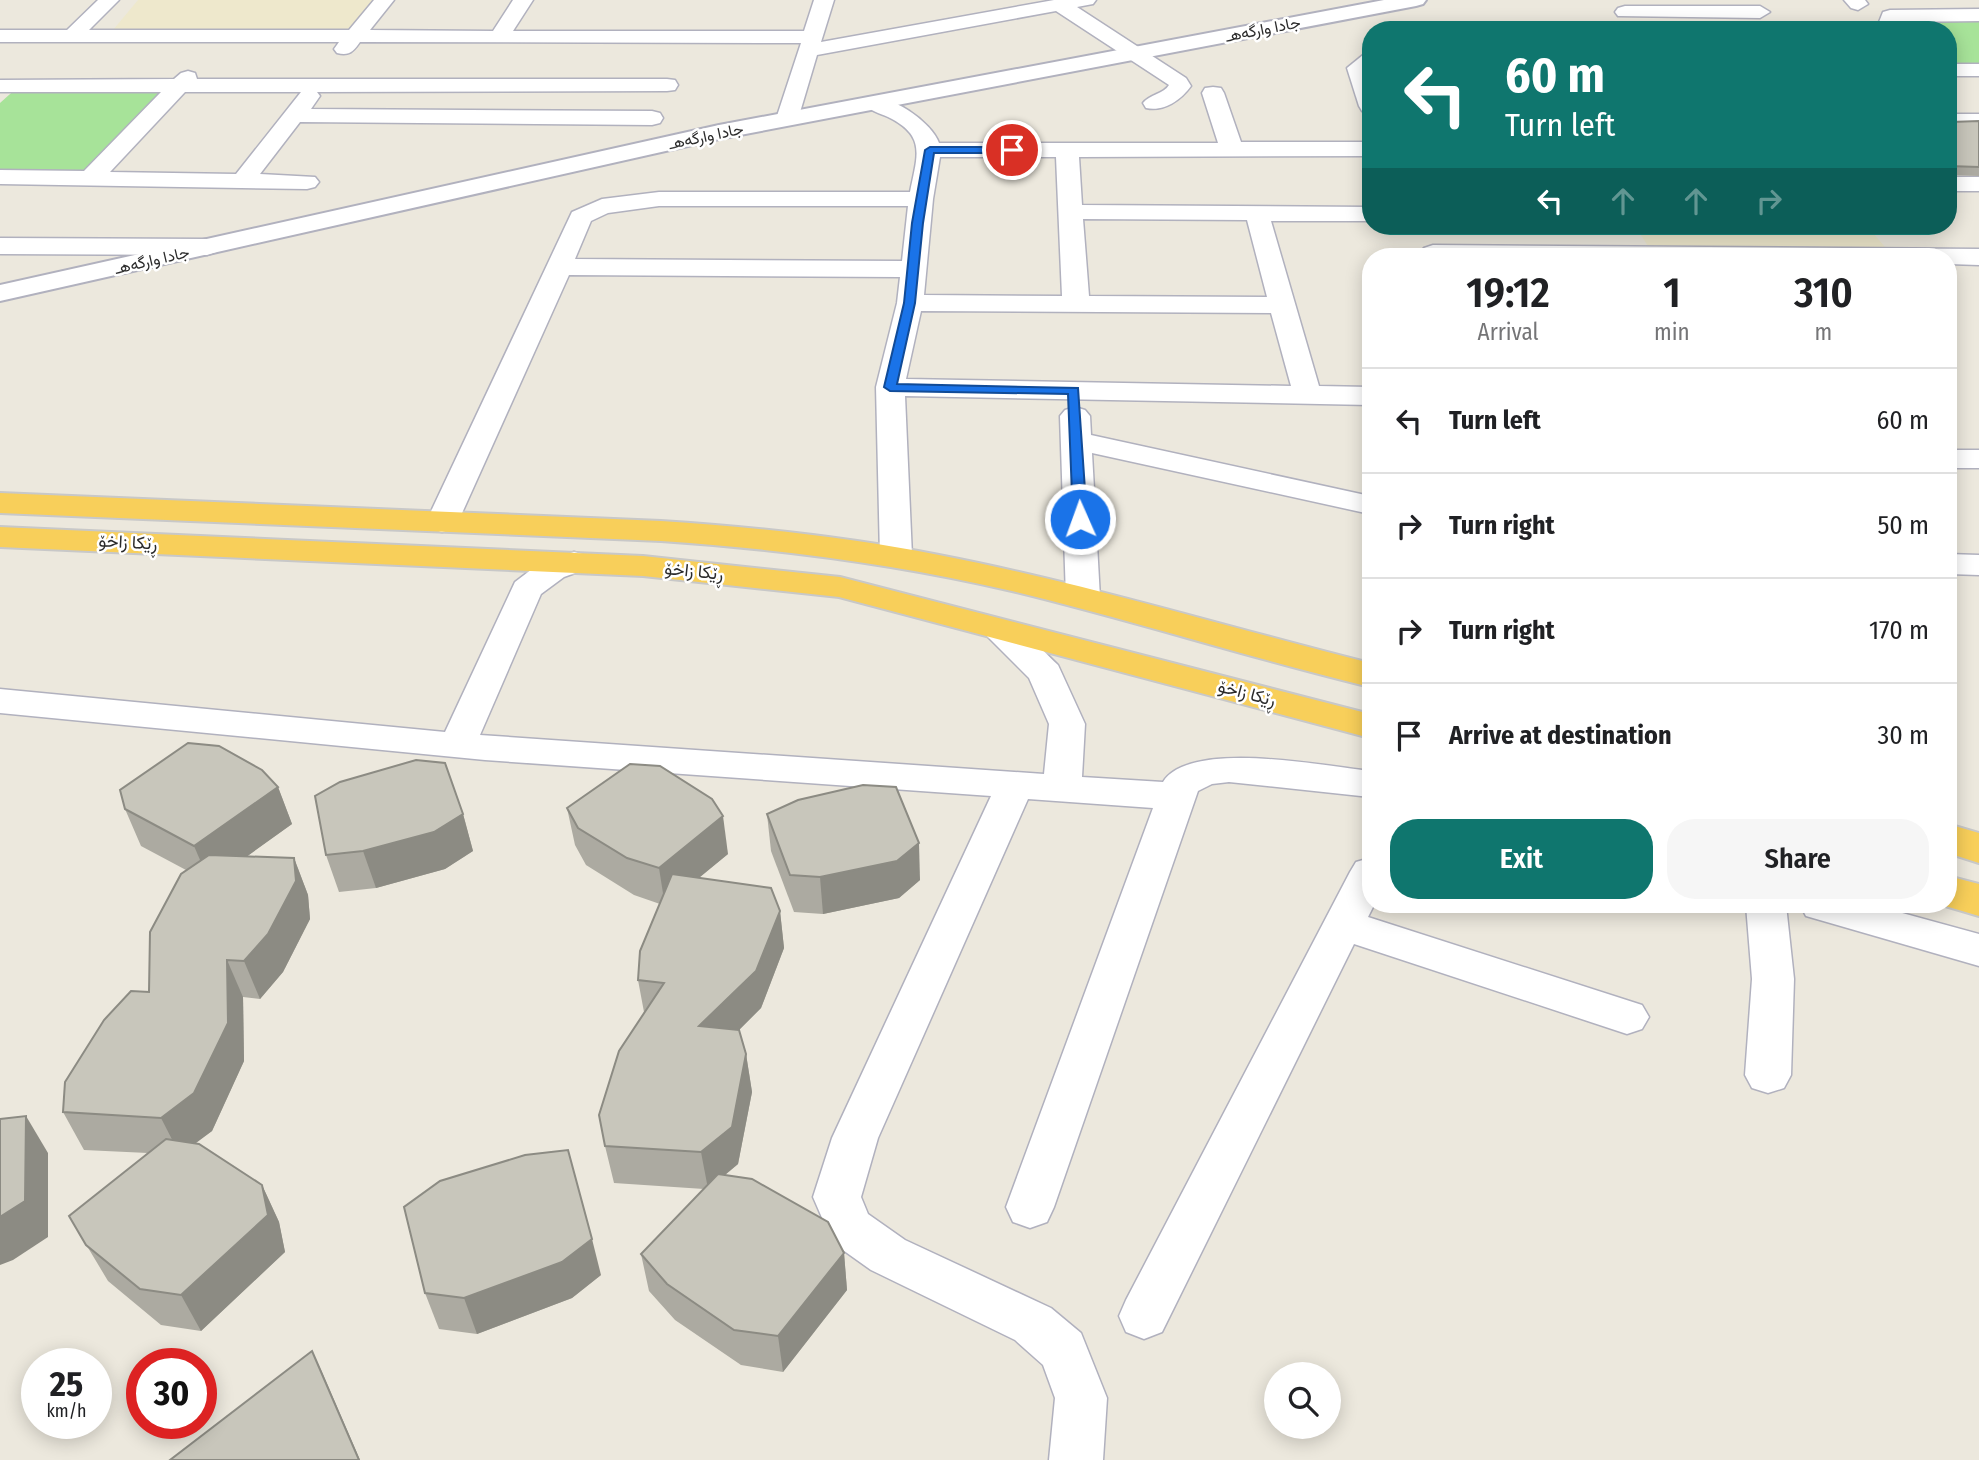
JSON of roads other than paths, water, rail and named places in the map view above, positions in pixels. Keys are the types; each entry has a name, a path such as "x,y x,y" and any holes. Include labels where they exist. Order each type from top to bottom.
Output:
{"highway":[{"name":"ڕێکا زاخۆ","path":"0,503 604,527 793,542 896,556 1083,598 1362,673"},
{"name":"ڕێکا زاخۆ","path":"0,537 519,574 574,562 643,566 839,587 1362,724"},
{"path":"1957,841 1979,848"},
{"path":"1957,894 1979,900"}],"street":[{"path":"72,36 109,0"},
{"path":"243,181 353,36 384,0"},
{"path":"500,36 523,0"},
{"path":"787,119 824,0"},
{"path":"968,22 974,0"},
{"path":"0,36 692,37 811,44 968,22 1086,0"},
{"name":"جادا وارگه‌هـ","path":"0,293 787,119 1416,0"},
{"path":"1060,5 1175,79 1180,86 1175,93 1154,103"},
{"path":"1621,6 1754,6 1769,21"},
{"path":"1621,6 1632,21"},
{"path":"1889,21 1890,16 1979,15"},
{"path":"90,179 181,86 222,36"},
{"path":"643,149 652,118 692,37"},
{"path":"1362,65 1357,68 1362,83"},
{"path":"1957,70 1979,71"},
{"path":"0,103 10,86 667,85"},
{"path":"1213,93 1232,149"},
{"path":"875,103 899,114 916,126 927,139 930,150 921,199 909,303 890,387 896,556"},
{"path":"294,115 652,118"},
{"path":"1957,121 1979,121"},
{"path":"930,150 1362,149"},
{"path":"1066,150 1076,303"},
{"path":"0,177 307,182"},
{"path":"1957,184 1979,184"},
{"path":"442,522 581,217 602,206 659,199 921,199"},
{"path":"1070,212 1362,214"},
{"path":"1256,213 1307,394"},
{"path":"1874,236 1884,248"},
{"path":"1431,248 1628,245 1677,248"},
{"path":"0,246 207,247"},
{"path":"1957,259 1976,260"},
{"path":"558,267 912,270"},
{"path":"909,303 1282,305"},
{"path":"890,387 1362,396"},
{"path":"1074,390 1083,598"},
{"path":"1077,441 1362,503"},
{"path":"1957,564 1979,565"},
{"path":"457,745 519,574"},
{"path":"996,628 1045,673 1067,724 1062,789"},
{"path":"0,701 457,745 1175,796"},
{"path":"1030,1207 1181,784 1194,775 1210,770 1228,769 1362,783"},
{"path":"1015,785 856,1138 837,1197 850,1228 888,1255 1033,1324 1063,1350 1081,1398 1076,1460"},
{"path":"1144,1316 1362,888"},
{"path":"1767,913 1773,979 1768,1075"},
{"path":"1848,913 1979,950"},
{"path":"1343,925 1627,1017"}]}
